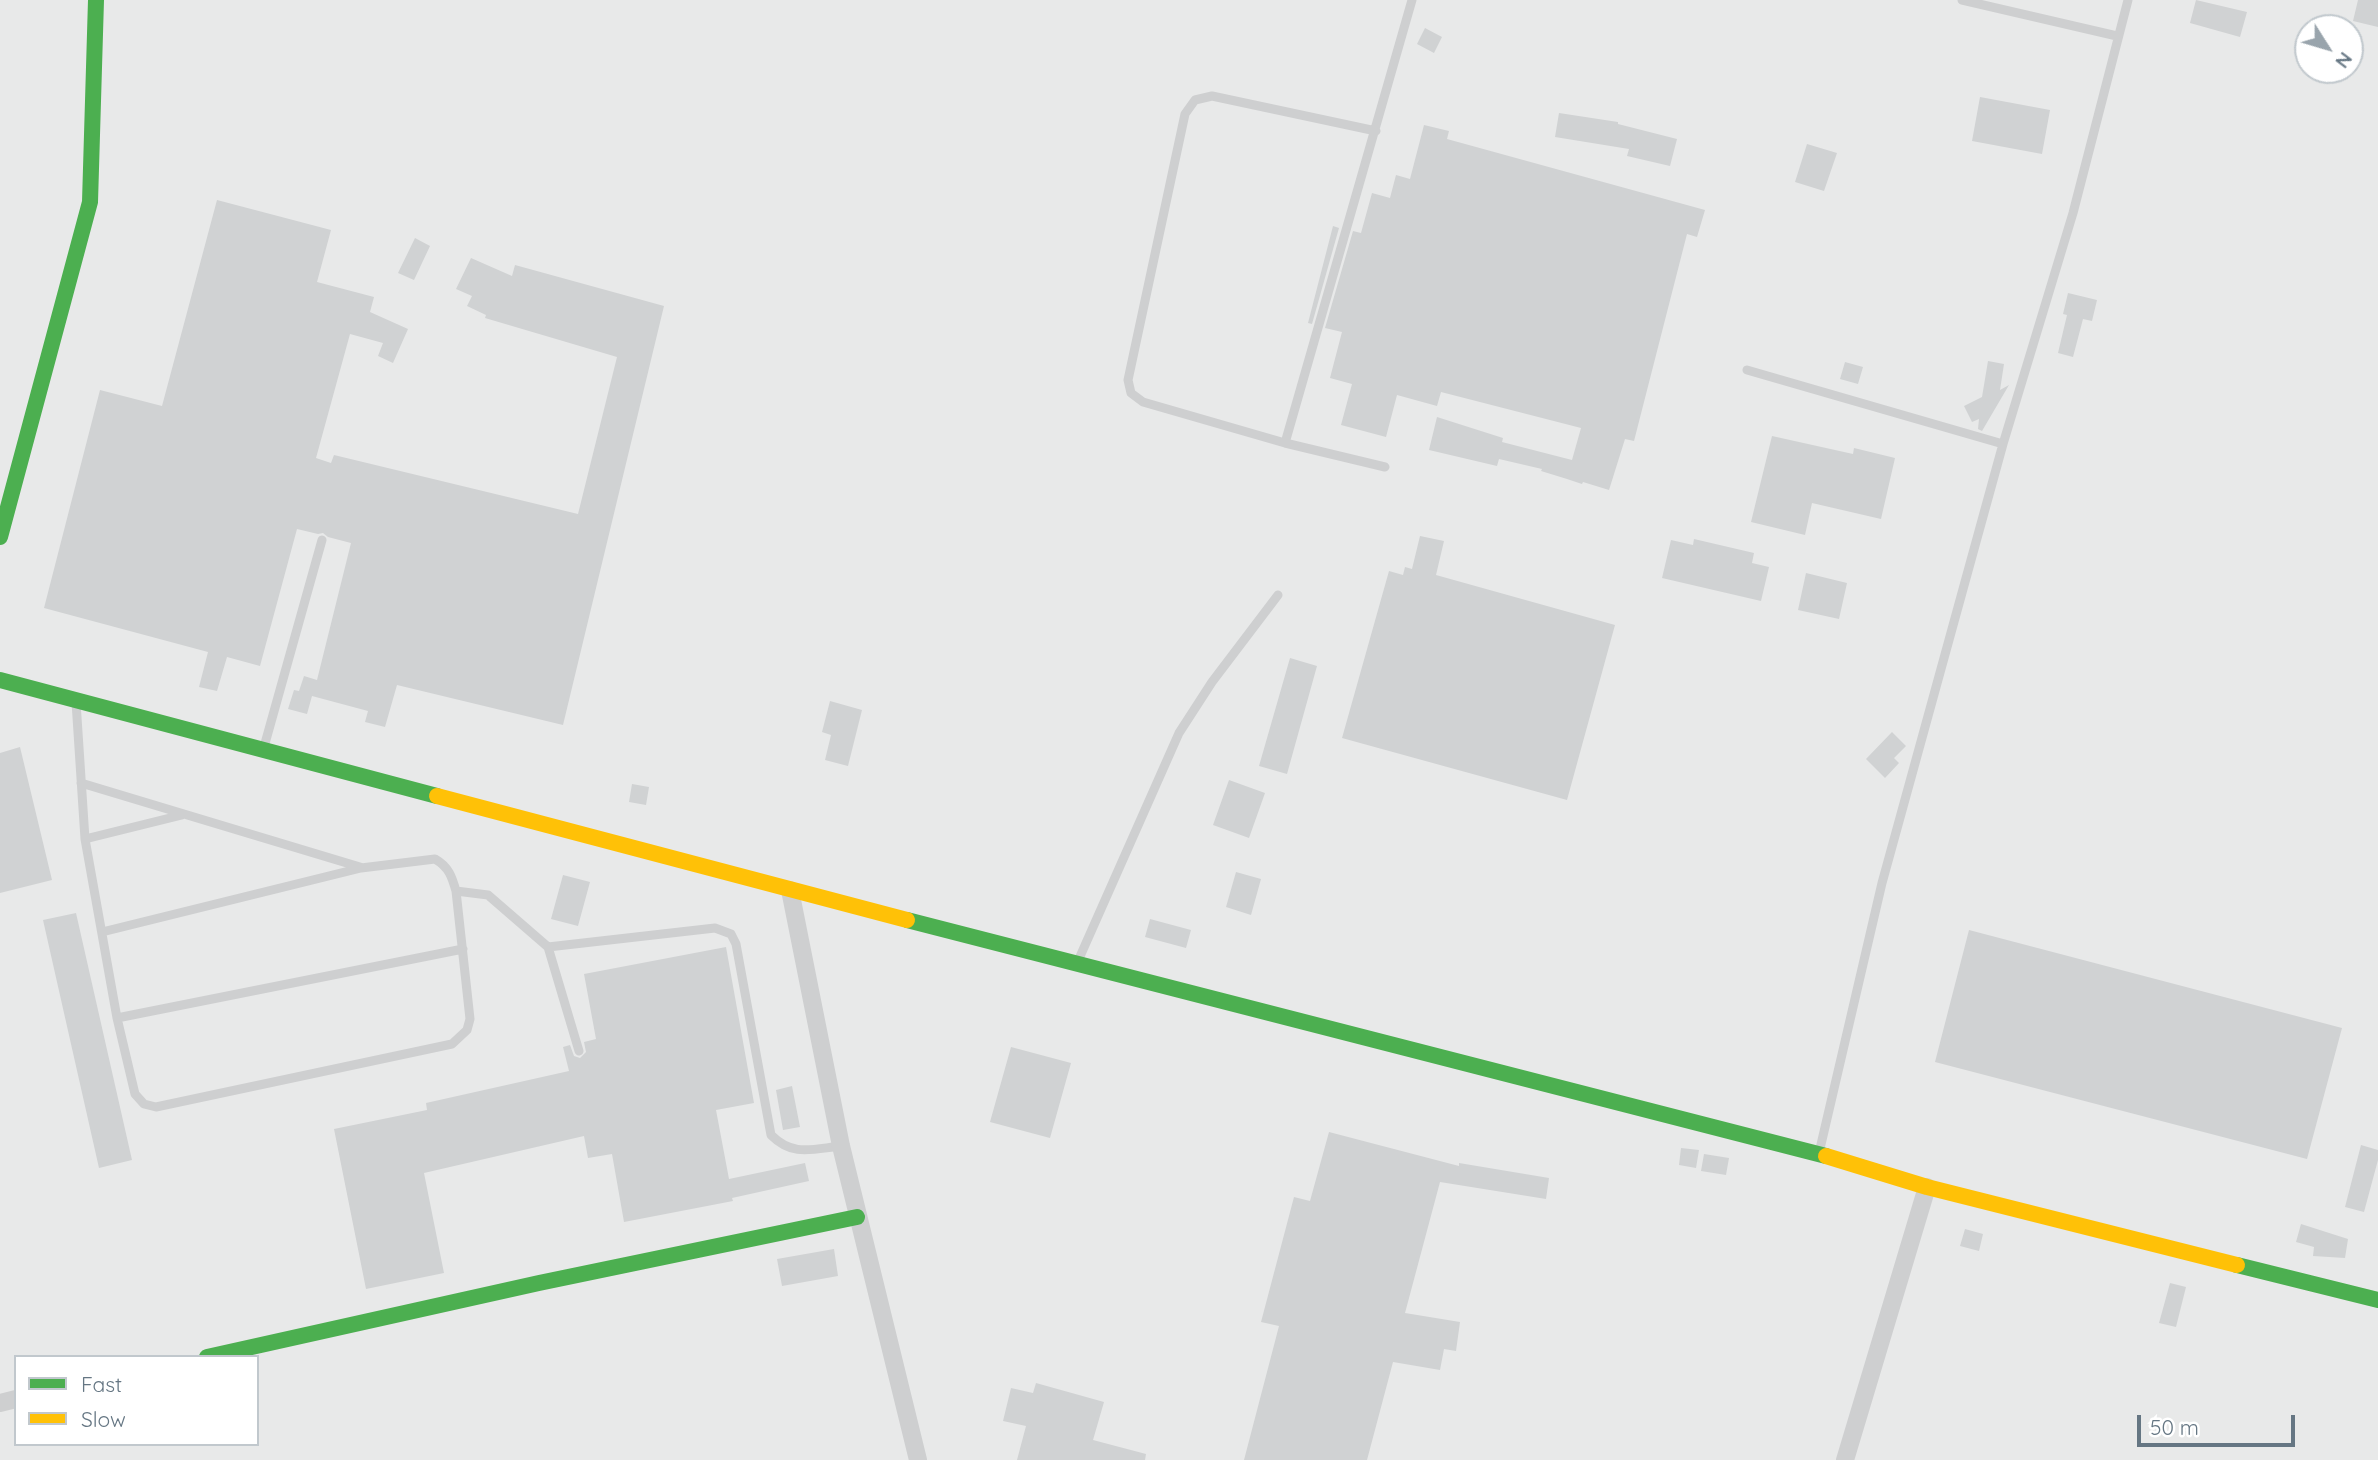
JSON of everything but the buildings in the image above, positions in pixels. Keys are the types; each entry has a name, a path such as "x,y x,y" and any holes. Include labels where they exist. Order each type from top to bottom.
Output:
{"street":[{"path":"0,537 90,202 96,0"},
{"path":"0,680 790,890 1818,1154 1927,1187 2378,1300"},
{"path":"790,890 841,1146 918,1460"},
{"path":"1845,1460 1927,1187"},
{"path":"216,1355 539,1283 858,1217"}],"lane":[{"path":"1285,443 1412,0"},
{"path":"1962,0 2118,36"},
{"path":"1818,1154 1882,883 2003,444 2073,213 2128,0"},
{"path":"1376,131 1212,96 1195,100 1185,114 1128,380 1131,393 1143,401 1285,443 1385,467"},
{"path":"1747,370 2003,444"},
{"path":"263,750 322,540"},
{"path":"1077,963 1179,733 1212,682 1278,595"},
{"path":"76,700 85,839 117,1018 135,1094 144,1104 156,1107 452,1044 467,1030 470,1019 456,891 450,873 435,859 361,868 103,932"},
{"path":"81,783 361,868"},
{"path":"85,839 185,815"},
{"path":"456,891 488,895 548,947 579,1051"},
{"path":"548,947 715,928 730,934 736,944 771,1135 781,1145 793,1151 841,1146"},
{"path":"117,1018 463,949"}],"shaded area":[{"path":"0,0 2378,0 2378,1460 0,1460"}],"traffic: fast":[{"path":"0,537 90,202 96,0"},
{"path":"0,680 437,796"},
{"path":"907,920 1826,1156"},
{"path":"216,1355 539,1283 857,1217"},
{"path":"2237,1265 2378,1300"}],"traffic: slow":[{"path":"437,796 907,920"},
{"path":"1826,1156 1927,1187 2237,1265"}]}
